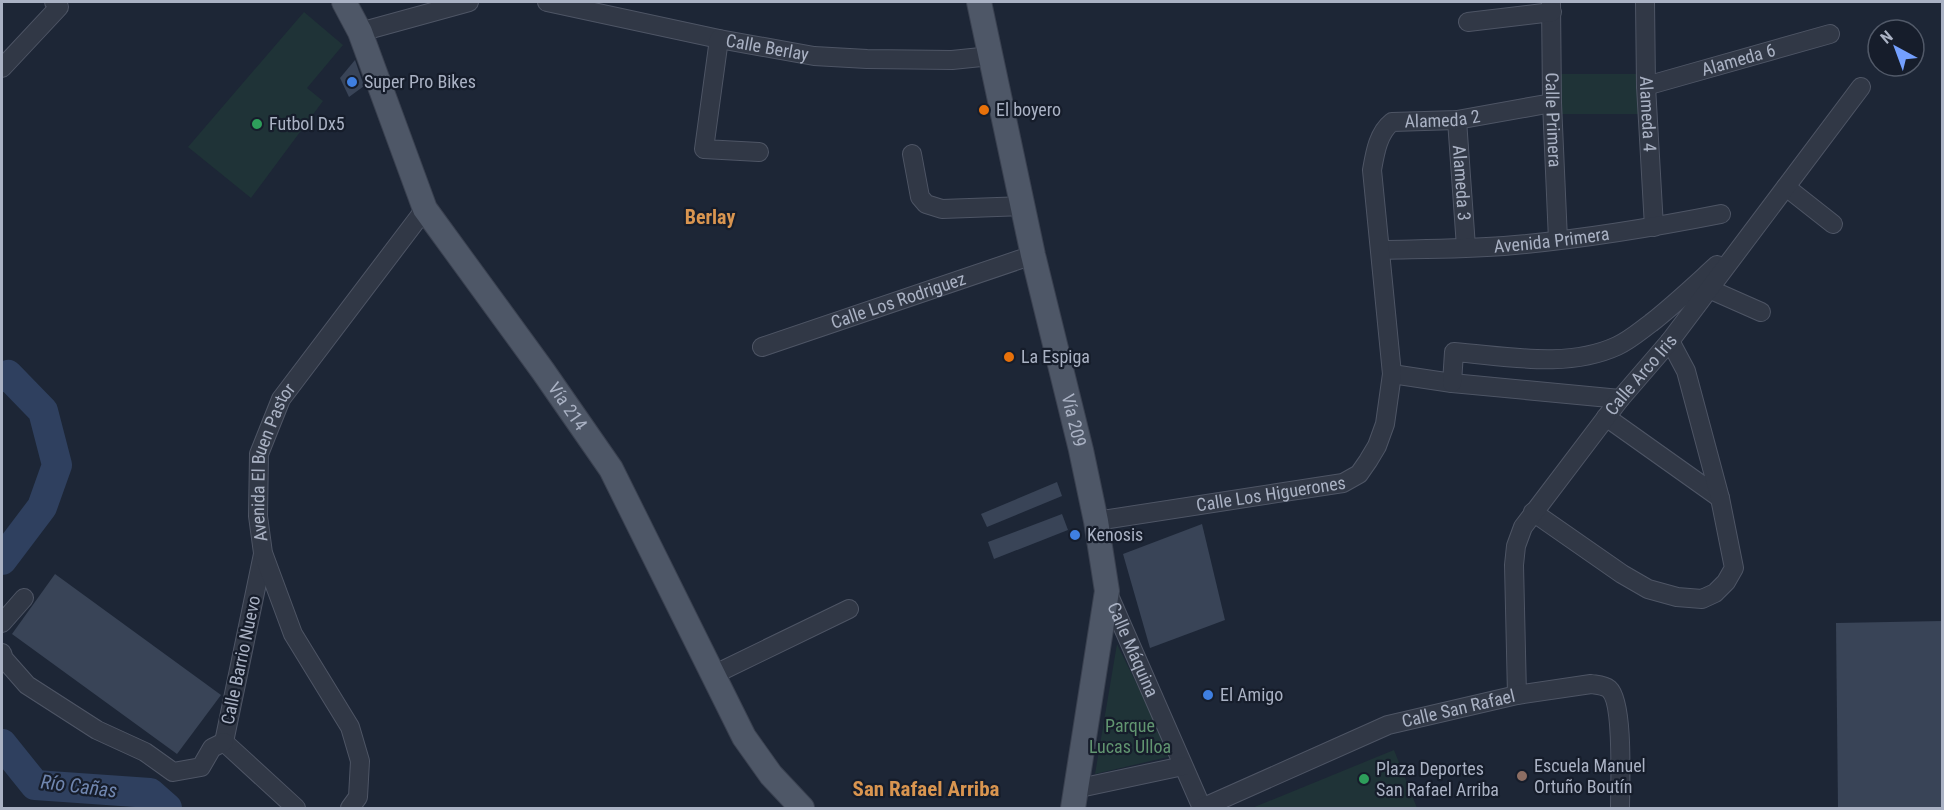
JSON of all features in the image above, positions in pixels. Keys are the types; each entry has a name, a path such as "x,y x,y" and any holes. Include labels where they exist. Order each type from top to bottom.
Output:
{"main road":[{"name":"Vía 214","path":"344,2 360,32 425,209 611,469 744,737 771,775 802,808"},
{"name":"Vía 209","path":"979,2 1033,255 1081,450 1096,521 1107,591 1074,799"}],"street":[{"path":"360,32 469,2"},
{"name":"Calle Berlay","path":"547,2 719,39 825,57 867,60 952,60 991,56"},
{"name":"Alameda 4","path":"1645,2 1646,86 1654,227"},
{"path":"2,68 56,4"},
{"path":"1468,22 1552,7"},
{"name":"Calle Primera","path":"1552,7 1552,103 1558,240"},
{"name":"Alameda 6","path":"1646,86 1830,34"},
{"path":"719,39 704,149 759,152"},
{"name":"Calle Arco Iris","path":"1517,695 1514,565 1516,546 1523,527 1620,399 1670,341 1861,87"},
{"name":"Alameda 2","path":"1381,250 1372,170 1375,152 1385,128 1392,122 1457,120 1552,103"},
{"name":"Alameda 3","path":"1457,120 1466,247"},
{"path":"912,154 920,197 926,204 942,209 1023,206"},
{"path":"1786,187 1833,224"},
{"name":"Avenida El Buen Pastor","path":"350,808 358,797 360,761 350,727 293,634 263,553 258,516 259,454 281,399 425,209"},
{"name":"Avenida Primera","path":"1381,250 1503,246 1654,227 1721,214"},
{"path":"1452,383 1454,352 1546,359 1598,354 1618,346 1669,309 1749,237"},
{"name":"Calle Los Higuerones","path":"1096,521 1343,483 1359,474 1377,446 1385,423 1392,374 1381,250"},
{"name":"Calle Los Rodriguez","path":"762,347 1033,255"},
{"path":"1709,289 1761,312"},
{"path":"1533,512 1648,589 1677,597 1702,599 1715,593 1726,582 1734,568 1720,498 1686,371 1670,341"},
{"path":"1392,374 1452,383 1620,399"},
{"path":"1606,417 1720,498"},
{"name":"Calle Barrio Nuevo","path":"263,553 224,741 296,808"},
{"name":"Calle Máquina","path":"1107,591 1202,808"},
{"path":"2,622 24,598"},
{"path":"713,675 849,609"},
{"path":"2,653 4,659 27,685 97,730 145,752 173,772 201,766 212,748 224,741"},
{"name":"Calle San Rafael","path":"1202,808 1388,725 1517,695 1591,684 1609,689 1616,702 1619,720 1620,808"},
{"path":"1074,799 1183,766"}],"green space":[{"name":"Futbol Dx5","path":"304,12 343,45 307,88 323,101 251,198 188,147"},
{"path":"1558,74 1641,74 1640,114 1559,114"},
{"name":"Parque Lucas Ulloa","path":"1117,644 1172,756 1095,774"},
{"name":"Plaza Deportes San Rafael Arriba","path":"1394,750 1417,808 1252,808"}],"building":[{"name":"Super Pro Bikes","path":"355,60 364,86 349,97 340,78"},
{"path":"1057,482 1062,496 987,527 981,514"},
{"path":"1062,514 1068,530 994,559 988,542"},
{"path":"1202,524 1225,620 1150,648 1123,554"},
{"path":"55,574 221,695 177,754 12,634"},
{"path":"1942,621 1942,808 1838,808 1836,623"}],"waterway":[{"name":"Río Cañas","path":"2,377 8,375 43,411 57,465 42,507 2,560"},
{"name":"Río Cañas","path":"2,744 35,785 150,793 167,808"}],"place":[{"name":"Super Pro Bikes","path":"352,82"},
{"name":"El boyero","path":"984,110"},
{"name":"Futbol Dx5","path":"257,124"},
{"name":"La Espiga","path":"1009,357"},
{"name":"Kenosis","path":"1075,535"},
{"name":"El Amigo","path":"1208,695"},
{"name":"Escuela Manuel Ortuño Boutín","path":"1522,776"},
{"name":"Plaza Deportes San Rafael Arriba","path":"1364,779"}],"district":[{"name":"Berlay","path":"710,217"},
{"name":"San Rafael Arriba","path":"926,789"}]}
